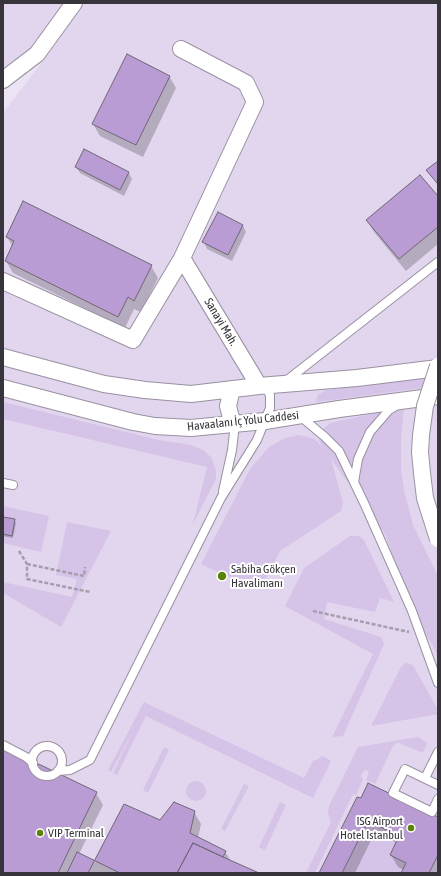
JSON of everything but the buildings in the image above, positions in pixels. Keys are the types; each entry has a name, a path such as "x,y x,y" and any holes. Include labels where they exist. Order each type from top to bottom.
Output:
{"street":[{"path":"3,80 36,54 74,3"},
{"path":"3,281 133,340 182,258 255,102 246,83 181,49"},
{"name":"Sanayi Mah.","path":"182,258 262,386"},
{"path":"3,358 104,384 191,394 357,378 438,367 425,406 420,452 425,498 438,539"},
{"name":"Havaalanı İç Yolu Caddesi","path":"3,388 133,422 154,426 191,428 265,421 339,408 438,396"},
{"path":"232,389 228,406 231,418 235,424"}],"lane":[{"path":"283,384 438,262"},
{"path":"58,772 62,763 61,756 58,751 53,748 41,748 33,757 35,769 40,774 46,776 70,770 90,760 221,498 257,440 270,408 270,394 262,386"},
{"path":"354,482 358,459 370,432 389,410 407,400"},
{"path":"300,416 339,451 412,612 438,683"},
{"path":"221,498 232,450 235,424"},
{"path":"3,483 13,485"},
{"path":"3,745 26,756 33,763"},
{"path":"425,778 438,752"},
{"path":"438,785 405,769 393,793 432,812 438,799"}],"path":[{"path":"19,551 28,564 27,579 90,592"},
{"path":"28,564 84,576 85,568"},
{"path":"314,612 420,635"}],"shaded area":[{"path":"3,3 438,3 438,873 3,873 3,113 52,49 3,89"},
{"path":"438,376 438,386 316,402 319,394 327,390"},
{"path":"3,402 159,440 191,445 203,450 212,458 216,471 216,479 193,524 207,467 3,419"},
{"path":"404,407 401,438 401,471 413,525 438,576 438,657 432,644 417,623 385,534 331,459 343,503 341,511 280,551 262,586 254,589 201,564 250,469 269,447 285,438 299,435 315,439 323,448 319,441 322,430 330,423"},
{"path":"3,506 49,516 41,552 3,543"},
{"path":"67,522 111,531 61,627 3,593 3,582 72,597 77,579 56,575"},
{"path":"350,536 359,536 364,540 394,602 380,598 375,612 327,602 324,619 381,637 384,644 343,736 332,737 373,654 285,606 304,568"},
{"path":"406,663 413,665 438,710 438,714 371,726 401,667"},
{"path":"144,702 304,778 313,761 321,756 331,761 313,798 146,716 117,775 113,773 132,733 111,772 108,770"},
{"path":"418,737 427,743 424,751 418,751 397,742 393,746 375,784 366,780 369,773 368,771 365,770 362,773 361,777 363,779 356,795 353,794 315,873 306,873 331,822 328,813 329,806 358,747"},
{"path":"164,747 169,750 148,793 143,790"},
{"path":"196,781 203,784 206,791 203,798 196,801 189,798 186,791 189,784"},
{"path":"244,784 249,786 225,831 221,829"},
{"path":"280,802 286,805 265,850 259,847"},
{"path":"368,821 399,836 406,863 401,873 342,873"}],"place":[{"name":"Sabiha Gökçen Havalimanı","path":"222,576"},
{"name":"ISG Airport Hotel Istanbul","path":"411,828"},
{"name":"VIP Terminal","path":"40,833"}]}
